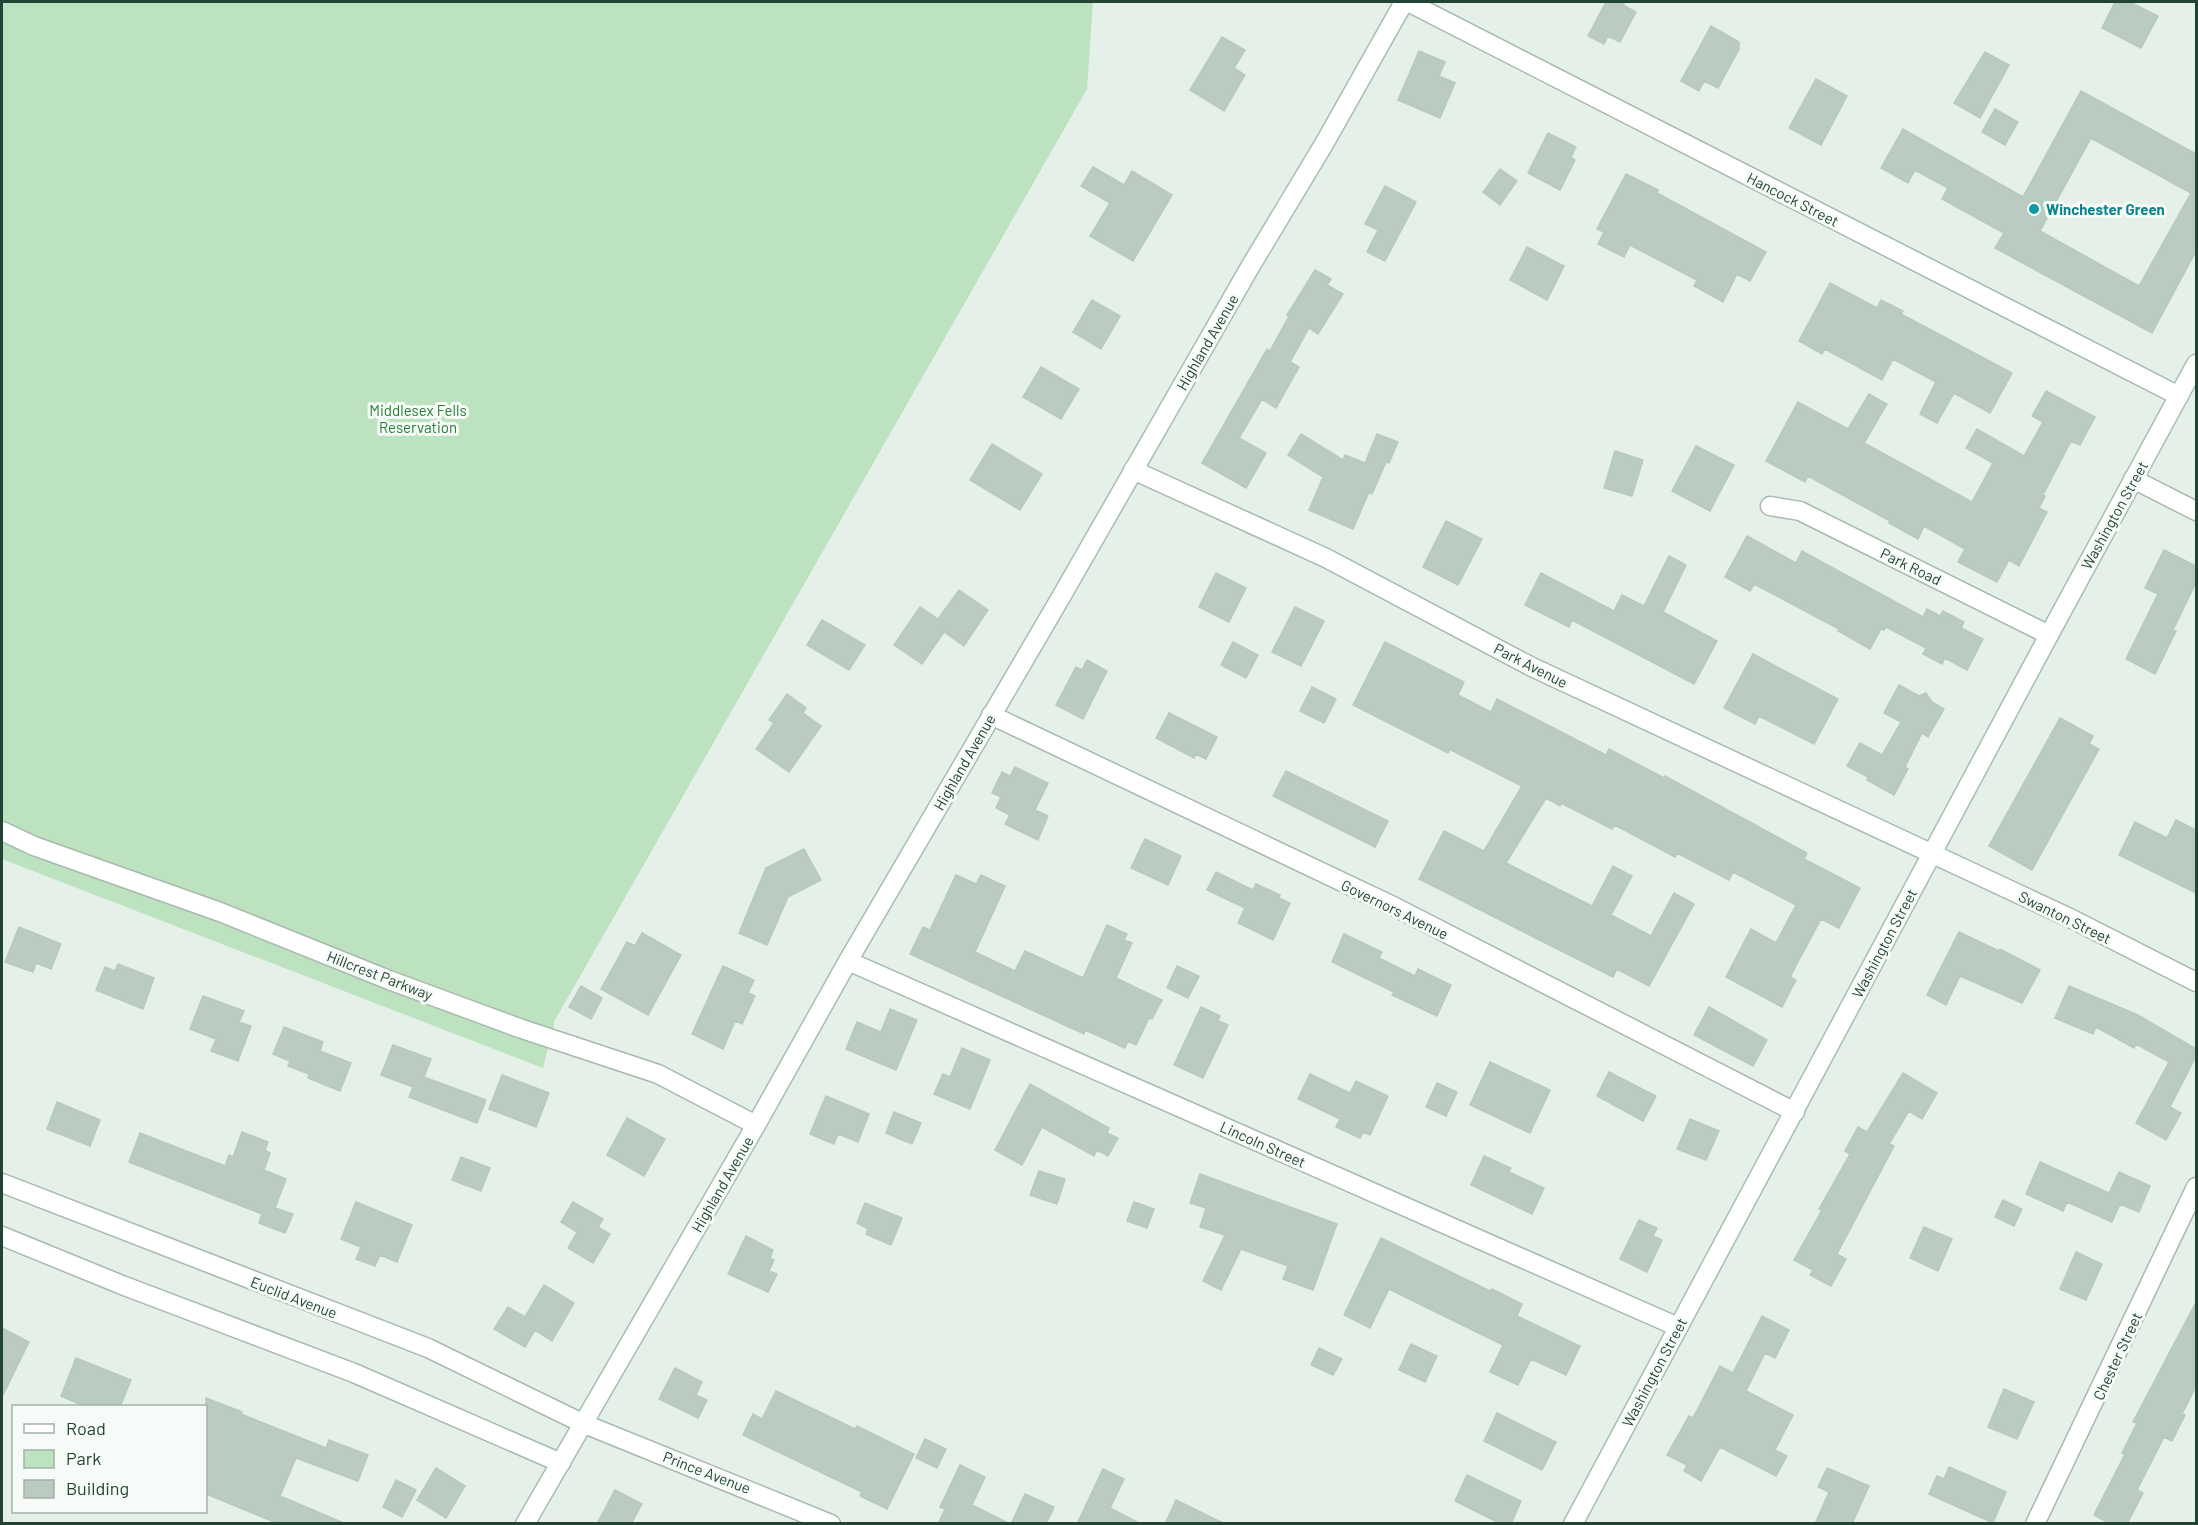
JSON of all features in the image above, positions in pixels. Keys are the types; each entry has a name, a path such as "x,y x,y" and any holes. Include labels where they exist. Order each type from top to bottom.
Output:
{"street":[{"name":"Hancock Street","path":"1406,2 2179,396"},
{"name":"Highland Avenue","path":"525,1524 756,1125 848,961 1406,2"},
{"name":"Washington Street","path":"1573,1524 2196,364"},
{"name":"Park Avenue","path":"1133,470 1326,558 1532,667 1931,855"},
{"path":"2133,479 2196,511"},
{"name":"Park Road","path":"1770,506 1800,511 2049,635"},
{"name":"Governors Avenue","path":"991,716 1395,907 1795,1112"},
{"name":"Hillcrest Parkway","path":"2,831 34,846 220,912 389,980 522,1029 658,1074 756,1125"},
{"name":"Swanton Street","path":"1931,855 2072,920 2196,982"},
{"name":"Lincoln Street","path":"848,961 1678,1327"},
{"name":"Euclid Avenue","path":"2,1183 428,1348 582,1423"},
{"name":"Chester Street","path":"2036,1524 2196,1188"},
{"path":"2,1236 122,1286 354,1373 561,1463"},
{"name":"Prince Avenue","path":"582,1423 831,1524"}],"green space":[{"name":"Middlesex Fells Reservation","path":"2,2 1093,2 1087,89 555,1020 543,1068 2,859"}],"building":[{"path":"1606,2 1625,2 1623,5 1636,12 1620,42 1608,36 1604,44 1588,36"},
{"path":"2115,2 2130,2 2158,16 2141,48 2102,28"},
{"path":"1711,26 1739,42 1739,49 1718,88 1704,81 1699,91 1681,81"},
{"path":"1222,37 1245,50 1234,68 1245,75 1224,111 1190,90"},
{"path":"1419,51 1445,62 1439,76 1455,83 1440,118 1398,100"},
{"path":"1985,52 2009,65 1980,118 1954,103"},
{"path":"1816,79 1847,96 1821,145 1789,128"},
{"name":"Winchester Green","path":"2081,91 2196,154 2196,251 2152,333 1995,248 2004,233 1942,199 1948,188 1915,170 1908,183 1881,168 1903,129 2023,197","holes":["2091,138 2191,193 2139,286 2040,231"]},
{"path":"1995,109 2018,122 2005,145 1982,132"},
{"path":"1548,133 1576,147 1571,157 1575,160 1560,190 1528,173"},
{"path":"1093,167 1124,185 1132,171 1172,195 1133,261 1090,236 1110,203 1081,186"},
{"path":"1500,169 1517,181 1500,205 1483,192"},
{"path":"1626,174 1766,252 1750,281 1737,274 1723,302 1694,286 1697,280 1630,245 1624,257 1598,244 1604,232 1597,229"},
{"path":"1385,186 1416,202 1385,261 1367,252 1378,230 1365,224"},
{"path":"1527,247 1564,266 1547,300 1510,280"},
{"path":"1315,270 1331,279 1327,285 1343,294 1318,334 1309,328 1290,362 1299,367 1276,408 1262,399 1239,438 1266,453 1246,488 1202,463 1267,349 1270,351 1289,316 1287,315"},
{"path":"1830,283 1877,308 1881,300 1903,311 1901,314 2012,373 1990,413 1954,393 1937,423 1920,414 1936,382 1893,359 1882,380 1825,349 1822,354 1799,341"},
{"path":"1092,300 1120,316 1101,349 1073,332"},
{"path":"1041,367 1079,389 1061,419 1023,397"},
{"path":"2046,391 2095,417 2080,445 2071,441 2043,495 2045,496 2039,508 2047,512 2019,566 2009,560 1997,582 1958,562 1965,549 1924,526 1918,539 1808,476 1805,482 1766,461 1798,402 1848,429 1869,394 1887,404 1864,443 1972,502 1993,463 1966,448 1977,429 2024,456 2043,422 2032,416"},
{"path":"1301,434 1343,460 1345,455 1365,463 1377,434 1398,442 1372,494 1369,492 1353,529 1309,510 1323,477 1288,455"},
{"path":"992,444 1042,474 1020,510 970,480"},
{"path":"1696,446 1734,465 1710,511 1672,491"},
{"path":"1615,451 1643,460 1632,496 1604,488"},
{"path":"1446,521 1482,539 1458,585 1423,567"},
{"path":"1747,536 1796,563 1802,551 1923,617 1927,609 1940,616 1943,611 1964,622 1961,628 1983,639 1967,670 1945,658 1942,664 1923,654 1926,648 1886,627 1884,630 1881,629 1870,649 1838,631 1839,629 1754,584 1750,591 1725,577"},
{"path":"2164,550 2196,566 2196,582 2155,674 2126,659 2158,594 2145,588"},
{"path":"1669,556 1686,565 1663,612 1717,641 1694,684 1572,620 1569,627 1525,605 1541,573 1614,611 1622,595 1644,606"},
{"path":"1216,573 1246,588 1229,622 1199,607"},
{"path":"959,590 988,610 964,646 944,632 922,664 894,645 920,607 938,619"},
{"path":"1295,607 1324,621 1301,666 1272,652"},
{"path":"822,620 865,645 849,670 807,645"},
{"path":"1233,642 1258,655 1246,678 1221,665"},
{"path":"1385,642 1464,682 1458,695 1491,712 1497,699 1606,755 1609,749 1664,778 1665,776 1807,853 1804,859 1860,888 1839,928 1821,919 1790,977 1796,980 1782,1007 1726,977 1751,929 1776,943 1796,905 1733,872 1729,880 1677,853 1675,857 1615,825 1612,829 1561,803 1560,806 1546,798 1506,863 1592,906 1613,866 1632,876 1611,915 1651,936 1674,893 1694,904 1649,986 1617,969 1613,977 1419,879 1444,831 1484,851 1522,786 1449,749 1448,753 1353,705"},
{"path":"1753,654 1838,699 1814,744 1759,716 1755,724 1724,708"},
{"path":"1087,660 1107,671 1083,719 1056,705 1076,667 1082,670"},
{"path":"1899,685 1919,696 1926,693 1932,702 1944,709 1928,737 1922,733 1905,767 1908,769 1894,795 1847,766 1860,743 1882,755 1901,722 1884,713"},
{"path":"1312,687 1336,699 1324,723 1300,711"},
{"path":"787,694 806,708 803,713 821,726 789,772 756,749 774,723 769,720"},
{"path":"1169,713 1217,737 1206,759 1196,754 1194,758 1156,738"},
{"path":"2060,718 2093,736 2089,744 2099,749 2032,870 1989,846"},
{"path":"1015,767 1048,783 1035,810 1048,816 1038,840 1005,824 1010,815 996,808 1001,797 992,793 1002,772 1010,776"},
{"path":"1286,771 1388,821 1375,847 1273,796"},
{"path":"2176,820 2196,830 2196,893 2119,855 2135,822 2167,838"},
{"path":"1145,839 1181,856 1168,885 1131,868"},
{"path":"804,849 821,880 788,897 767,945 739,933 766,868"},
{"path":"1216,872 1253,890 1256,884 1280,895 1279,898 1290,903 1273,940 1238,923 1245,908 1207,890"},
{"path":"956,875 976,884 981,875 1005,886 975,952 1015,971 1025,951 1083,978 1107,925 1127,934 1124,940 1132,943 1116,978 1162,1000 1152,1019 1149,1018 1136,1045 1128,1041 1125,1048 1085,1030 1084,1034 910,954 923,927 930,930"},
{"path":"19,927 61,944 51,969 36,963 33,972 5,962"},
{"path":"1959,932 1999,951 2000,949 2040,970 2022,1003 1960,976 1946,1005 1927,995"},
{"path":"642,933 681,955 648,1015 601,989 627,942 635,946"},
{"path":"1344,934 1382,952 1379,958 1415,976 1418,969 1451,985 1437,1016 1392,995 1394,992 1332,962"},
{"path":"118,964 154,978 143,1009 96,990 105,967 115,971"},
{"path":"723,966 754,980 748,993 755,996 742,1024 735,1021 723,1049 692,1034"},
{"path":"1177,966 1199,976 1188,998 1167,988"},
{"path":"581,986 602,998 591,1019 569,1007"},
{"path":"2069,986 2138,1015 2196,1049 2196,1056 2170,1107 2181,1113 2166,1140 2136,1123 2169,1062 2136,1044 2134,1048 2096,1027 2093,1034 2055,1018"},
{"path":"203,996 244,1011 239,1022 251,1026 238,1061 211,1051 216,1039 190,1029"},
{"path":"1201,1007 1220,1016 1218,1021 1228,1025 1203,1078 1174,1065"},
{"path":"1709,1007 1767,1040 1753,1066 1694,1035"},
{"path":"890,1009 917,1020 896,1070 846,1049 857,1022 881,1032"},
{"path":"284,1027 323,1042 320,1051 351,1063 340,1091 308,1078 309,1074 288,1066 290,1061 273,1054"},
{"path":"393,1045 431,1059 424,1077 486,1100 477,1123 409,1097 413,1087 381,1075"},
{"path":"962,1048 990,1060 970,1109 934,1094 943,1074 950,1077"},
{"path":"1490,1062 1550,1090 1530,1133 1470,1105"},
{"path":"1609,1072 1656,1096 1643,1121 1597,1096"},
{"path":"1903,1073 1937,1093 1922,1119 1909,1111 1889,1144 1894,1146 1837,1254 1846,1259 1831,1286 1810,1275 1813,1270 1794,1260 1850,1154 1845,1151 1858,1127 1867,1132"},
{"path":"1310,1074 1350,1093 1356,1081 1388,1096 1370,1135 1363,1132 1360,1138 1336,1127 1340,1119 1298,1099"},
{"path":"502,1075 549,1093 536,1127 489,1109"},
{"path":"1437,1083 1457,1092 1446,1116 1426,1107"},
{"path":"1030,1084 1109,1128 1107,1133 1118,1138 1108,1156 1097,1150 1094,1156 1042,1127 1022,1165 995,1150"},
{"path":"826,1096 869,1114 858,1142 838,1134 834,1144 810,1134"},
{"path":"57,1102 100,1120 90,1146 47,1129"},
{"path":"894,1112 921,1123 912,1144 886,1133"},
{"path":"627,1118 665,1139 644,1176 607,1155"},
{"path":"1690,1119 1719,1131 1706,1160 1677,1149"},
{"path":"242,1132 268,1142 265,1150 270,1153 264,1170 286,1179 275,1208 293,1214 285,1233 259,1223 262,1214 129,1162 140,1133 225,1166 229,1155 233,1157"},
{"path":"1484,1156 1511,1168 1509,1172 1544,1188 1532,1214 1471,1185"},
{"path":"461,1157 490,1168 481,1191 452,1180"},
{"path":"2040,1162 2109,1193 2119,1172 2150,1186 2139,1212 2120,1204 2112,1222 2067,1202 2063,1211 2026,1194"},
{"path":"1039,1171 1065,1179 1057,1204 1030,1195"},
{"path":"1200,1174 1337,1224 1313,1290 1283,1279 1288,1266 1241,1249 1221,1290 1203,1281 1225,1235 1200,1227 1206,1208 1190,1203"},
{"path":"2003,1200 2022,1209 2014,1226 1995,1217"},
{"path":"356,1202 412,1225 397,1262 380,1255 375,1266 356,1259 361,1247 341,1239"},
{"path":"573,1202 603,1219 598,1227 610,1234 593,1263 568,1248 577,1232 561,1222"},
{"path":"1134,1202 1154,1209 1147,1228 1127,1221"},
{"path":"865,1203 902,1218 891,1245 866,1234 868,1229 857,1223"},
{"path":"1639,1220 1657,1228 1653,1236 1662,1240 1647,1272 1620,1259"},
{"path":"1924,1227 1952,1239 1938,1271 1910,1258"},
{"path":"746,1236 773,1250 770,1258 774,1260 769,1271 777,1274 768,1292 728,1274"},
{"path":"1381,1238 1522,1304 1517,1316 1580,1346 1566,1375 1531,1359 1518,1385 1490,1372 1503,1345 1389,1289 1370,1328 1344,1315"},
{"path":"2076,1252 2102,1264 2086,1300 2060,1289"},
{"path":"544,1285 574,1303 552,1341 535,1330 525,1347 494,1329 508,1307 525,1317"},
{"path":"2196,1302 2196,1386 2182,1414 2185,1415 2172,1441 2164,1437 2137,1490 2143,1493 2127,1524 2110,1524 2094,1515 2125,1454 2122,1453 2137,1423 2133,1422"},
{"path":"1762,1316 1789,1330 1775,1358 1765,1353 1746,1391 1793,1415 1775,1450 1787,1456 1776,1476 1720,1447 1701,1481 1684,1471 1687,1465 1667,1455 1689,1416 1693,1418 1720,1366 1733,1373"},
{"path":"2,1328 29,1342 2,1397"},
{"path":"1411,1344 1437,1356 1425,1382 1399,1370"},
{"path":"1319,1348 1342,1359 1333,1375 1311,1365"},
{"path":"76,1358 131,1380 121,1405 81,1405 61,1396"},
{"path":"675,1368 702,1382 696,1395 707,1400 698,1418 659,1399"},
{"path":"2004,1389 2034,1402 2017,1439 1988,1427"},
{"path":"776,1391 914,1454 887,1509 860,1496 862,1492 743,1435 753,1414 762,1419"},
{"path":"206,1398 326,1448 329,1440 368,1455 358,1481 296,1458 280,1496 346,1524 279,1524 207,1494"},
{"path":"1497,1413 1556,1442 1542,1470 1484,1441"},
{"path":"925,1439 946,1449 937,1468 916,1458"},
{"path":"960,1465 985,1477 972,1505 1010,1524 938,1524 945,1509 940,1507"},
{"path":"1949,1467 2006,1492 1993,1523 1929,1494 1937,1476 1944,1479"},
{"path":"436,1468 465,1486 446,1518 417,1500"},
{"path":"1827,1468 1869,1486 1852,1524 1815,1524 1829,1492 1818,1487"},
{"path":"1103,1469 1124,1479 1110,1508 1141,1524 1077,1524"},
{"path":"1467,1475 1521,1501 1511,1524 1501,1524 1455,1501"},
{"path":"396,1480 416,1490 402,1517 383,1507"},
{"path":"615,1490 642,1504 631,1524 597,1524"},
{"path":"1025,1494 1054,1507 1046,1524 1011,1524"},
{"path":"1176,1500 1225,1524 1165,1524"}],"place":[{"name":"Winchester Green","path":"2034,209"}]}
